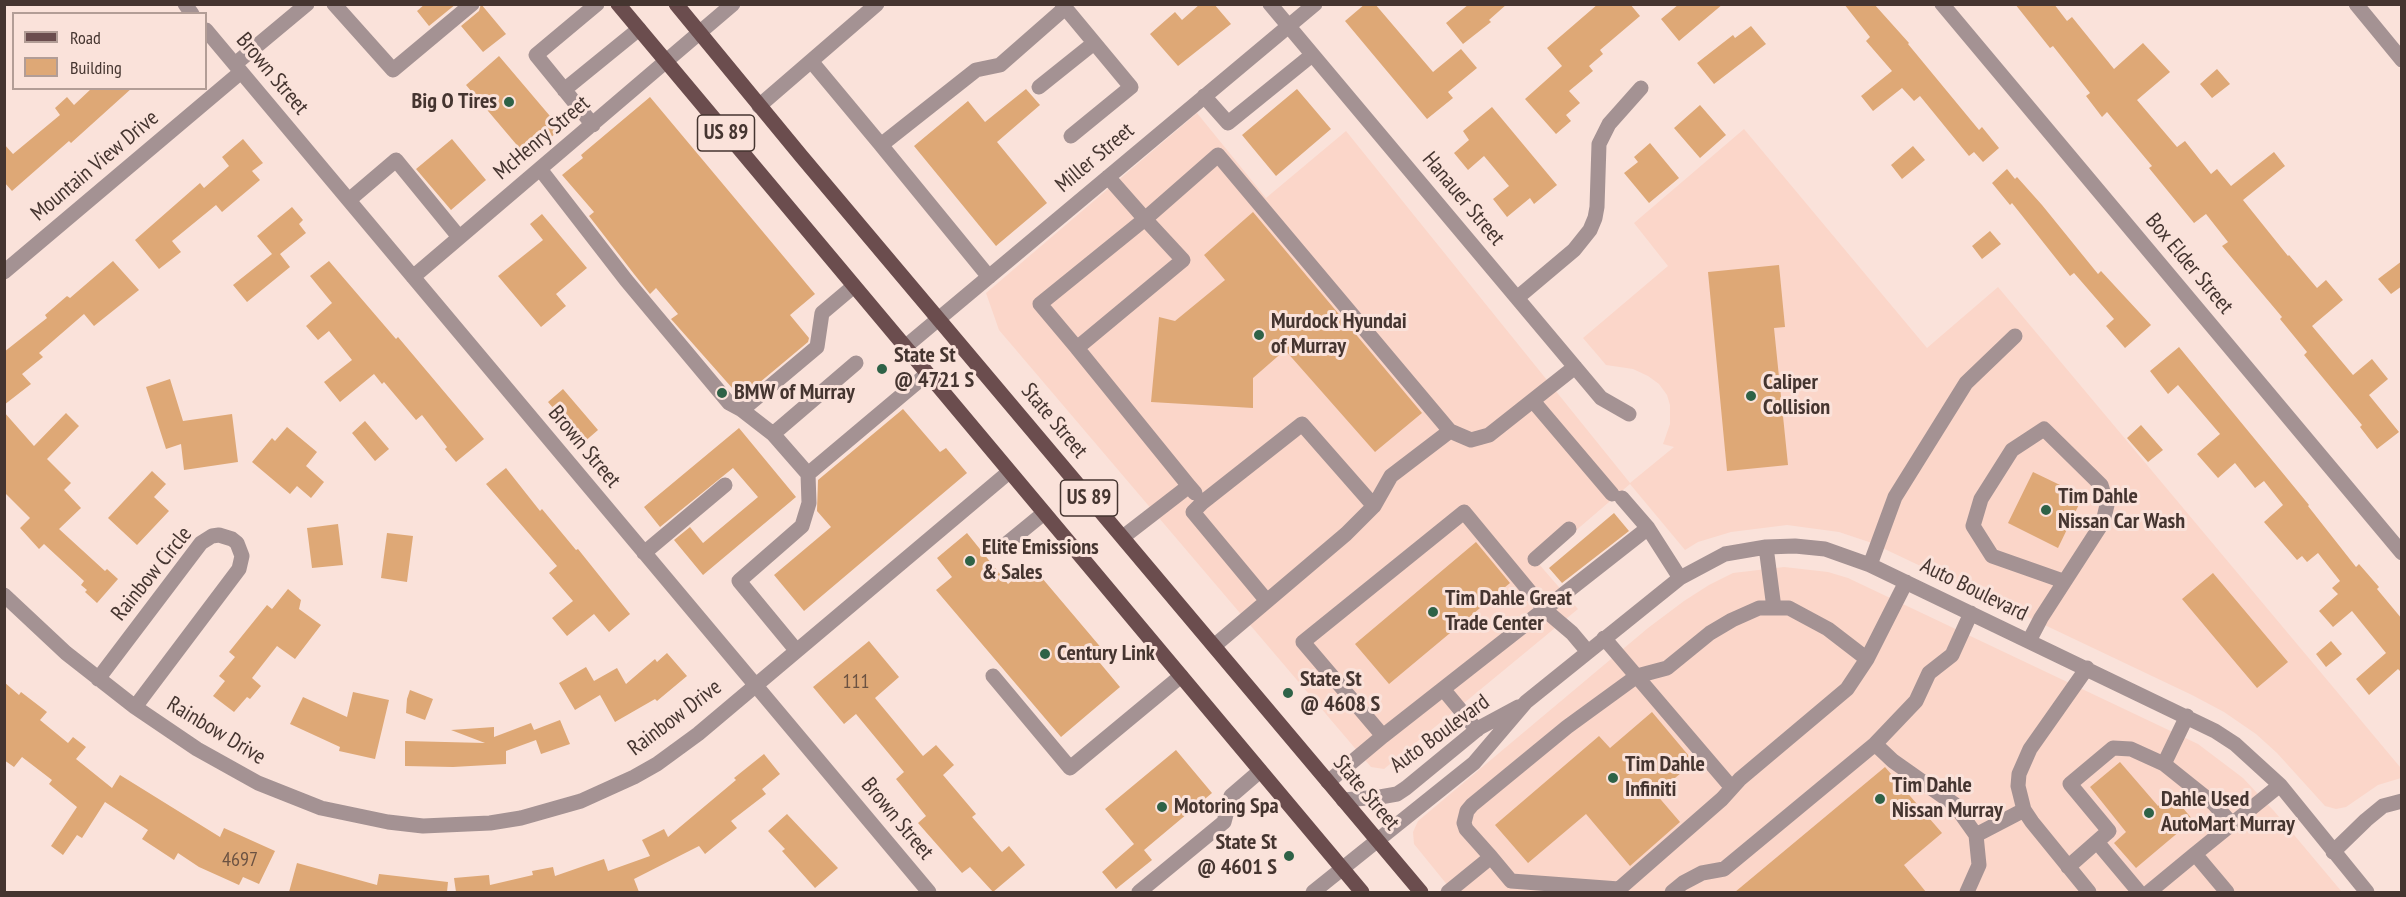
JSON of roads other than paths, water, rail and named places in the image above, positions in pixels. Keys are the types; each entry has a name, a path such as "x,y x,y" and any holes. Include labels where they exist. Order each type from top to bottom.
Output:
{"main road":[{"name":"US 89","path":"618,4 1362,892"},
{"name":"State Street","path":"676,4 759,106 1421,892"}],"street":[{"name":"Mountain View Drive","path":"4,272 238,68 307,4"},
{"path":"334,4 393,70 472,4"},
{"path":"593,125 536,55 597,4"},
{"name":"McHenry Street","path":"412,277 701,34 733,4"},
{"path":"759,106 877,4"},
{"name":"Hanauer Street","path":"1270,4 1600,398 1629,414"},
{"name":"Miller Street","path":"905,347 1315,4"},
{"name":"Box Elder Street","path":"1942,4 2402,553"},
{"path":"2356,4 2402,60"},
{"path":"881,145 976,70 1000,65 1064,6 1131,87 1071,136"},
{"path":"564,90 639,29"},
{"name":"Brown Street","path":"207,31 929,892"},
{"path":"1039,87 1094,43"},
{"path":"1204,96 1228,123 1312,55"},
{"path":"811,61 989,277"},
{"path":"1517,298 1574,250 1590,230 1597,207 1599,144 1609,124 1641,88"},
{"path":"1203,502 1040,304 1145,219 1218,155 1450,430 1471,440 1489,435 1575,367"},
{"path":"349,200 396,160 459,237"},
{"path":"540,170 626,280 721,394 729,403 773,434 808,474 808,504 802,526 739,581 796,650"},
{"path":"1077,348 1183,260 1108,177"},
{"path":"742,410 817,347 822,313 854,286"},
{"path":"1870,565 1895,497 1966,383 2015,336"},
{"path":"773,434 856,363"},
{"path":"808,474 927,374"},
{"path":"1533,401 1648,528 1680,578"},
{"path":"1267,601 1193,512 1203,502 1302,424 1374,506"},
{"path":"2029,641 2063,581 2103,522 2107,505 2101,485 2044,429 2012,450 1981,500 1973,526 1992,556 2063,581"},
{"path":"1214,646 1346,534 1374,506 1390,476 1450,430"},
{"name":"Rainbow Drive","path":"4,596 98,679 135,707 197,749 258,783 321,808 388,822 423,825 490,823 531,815 581,801 641,773 678,749 1009,472"},
{"path":"644,553 725,486"},
{"path":"1123,537 1189,486"},
{"path":"1383,736 1303,642 1464,512 1545,610 1572,633 1588,652"},
{"path":"1000,549 1044,513"},
{"path":"1328,782 1383,736 1648,528"},
{"path":"1535,559 1569,529"},
{"name":"Rainbow Circle","path":"98,679 201,543 212,536 231,538 237,543 242,556 239,569 135,707"},
{"name":"Auto Boulevard","path":"1343,800 1397,794 1477,730 1526,702 1680,578 1725,554 1795,546 1825,549 1870,565 2187,716 2235,744 2280,785 2367,892"},
{"path":"1766,548 1774,608"},
{"path":"1867,659 1828,629 1789,608 1759,608 1710,633 1667,668 1637,676 1559,734 1467,811 1464,823 1466,829 1511,881 1619,889 1847,689 1867,659 1906,582"},
{"path":"1672,892 1702,873 1724,869 1875,744 1916,701 1929,674 1952,655 1971,613"},
{"path":"1604,638 1732,788"},
{"path":"2085,891 2024,810 2018,786 2019,774 2030,749 2087,668"},
{"path":"993,676 1070,768 1180,676"},
{"path":"1443,689 1477,730"},
{"name":"Auto Boulevard","path":"1312,892 1474,763 1526,702"},
{"path":"2164,764 2187,716"},
{"path":"1875,744 1893,761 1954,804 1976,835 1979,866 1967,892"},
{"path":"2068,867 2109,831 2070,784 2113,748 2131,749 2164,764 2214,804 2232,824"},
{"path":"1139,892 1224,822 1231,796 1260,771"},
{"path":"2097,842 2138,891 2195,854 2280,785"},
{"path":"2333,852 2383,806 2402,801"},
{"path":"1976,835 2024,810"},
{"path":"2195,854 2227,892"},
{"path":"1448,892 1491,857"}],"place":[{"name":"Big O Tires","path":"509,102"},
{"name":"Murdock Hyundai of Murray","path":"1259,335"},
{"name":"State St @ 4721 S","path":"882,369"},
{"name":"BMW of Murray","path":"722,393"},
{"name":"Caliper Collision","path":"1751,396"},
{"name":"Tim Dahle Nissan Car Wash","path":"2046,510"},
{"name":"Elite Emissions & Sales","path":"970,561"},
{"name":"Tim Dahle Great Trade Center","path":"1433,612"},
{"name":"Century Link","path":"1045,654"},
{"name":"State St @ 4608 S","path":"1288,693"},
{"name":"Tim Dahle Infiniti","path":"1613,778"},
{"name":"Tim Dahle Nissan Murray","path":"1880,799"},
{"name":"Motoring Spa","path":"1162,807"},
{"name":"Dahle Used AutoMart Murray","path":"2149,813"},
{"name":"State St @ 4601 S","path":"1289,856"}]}
